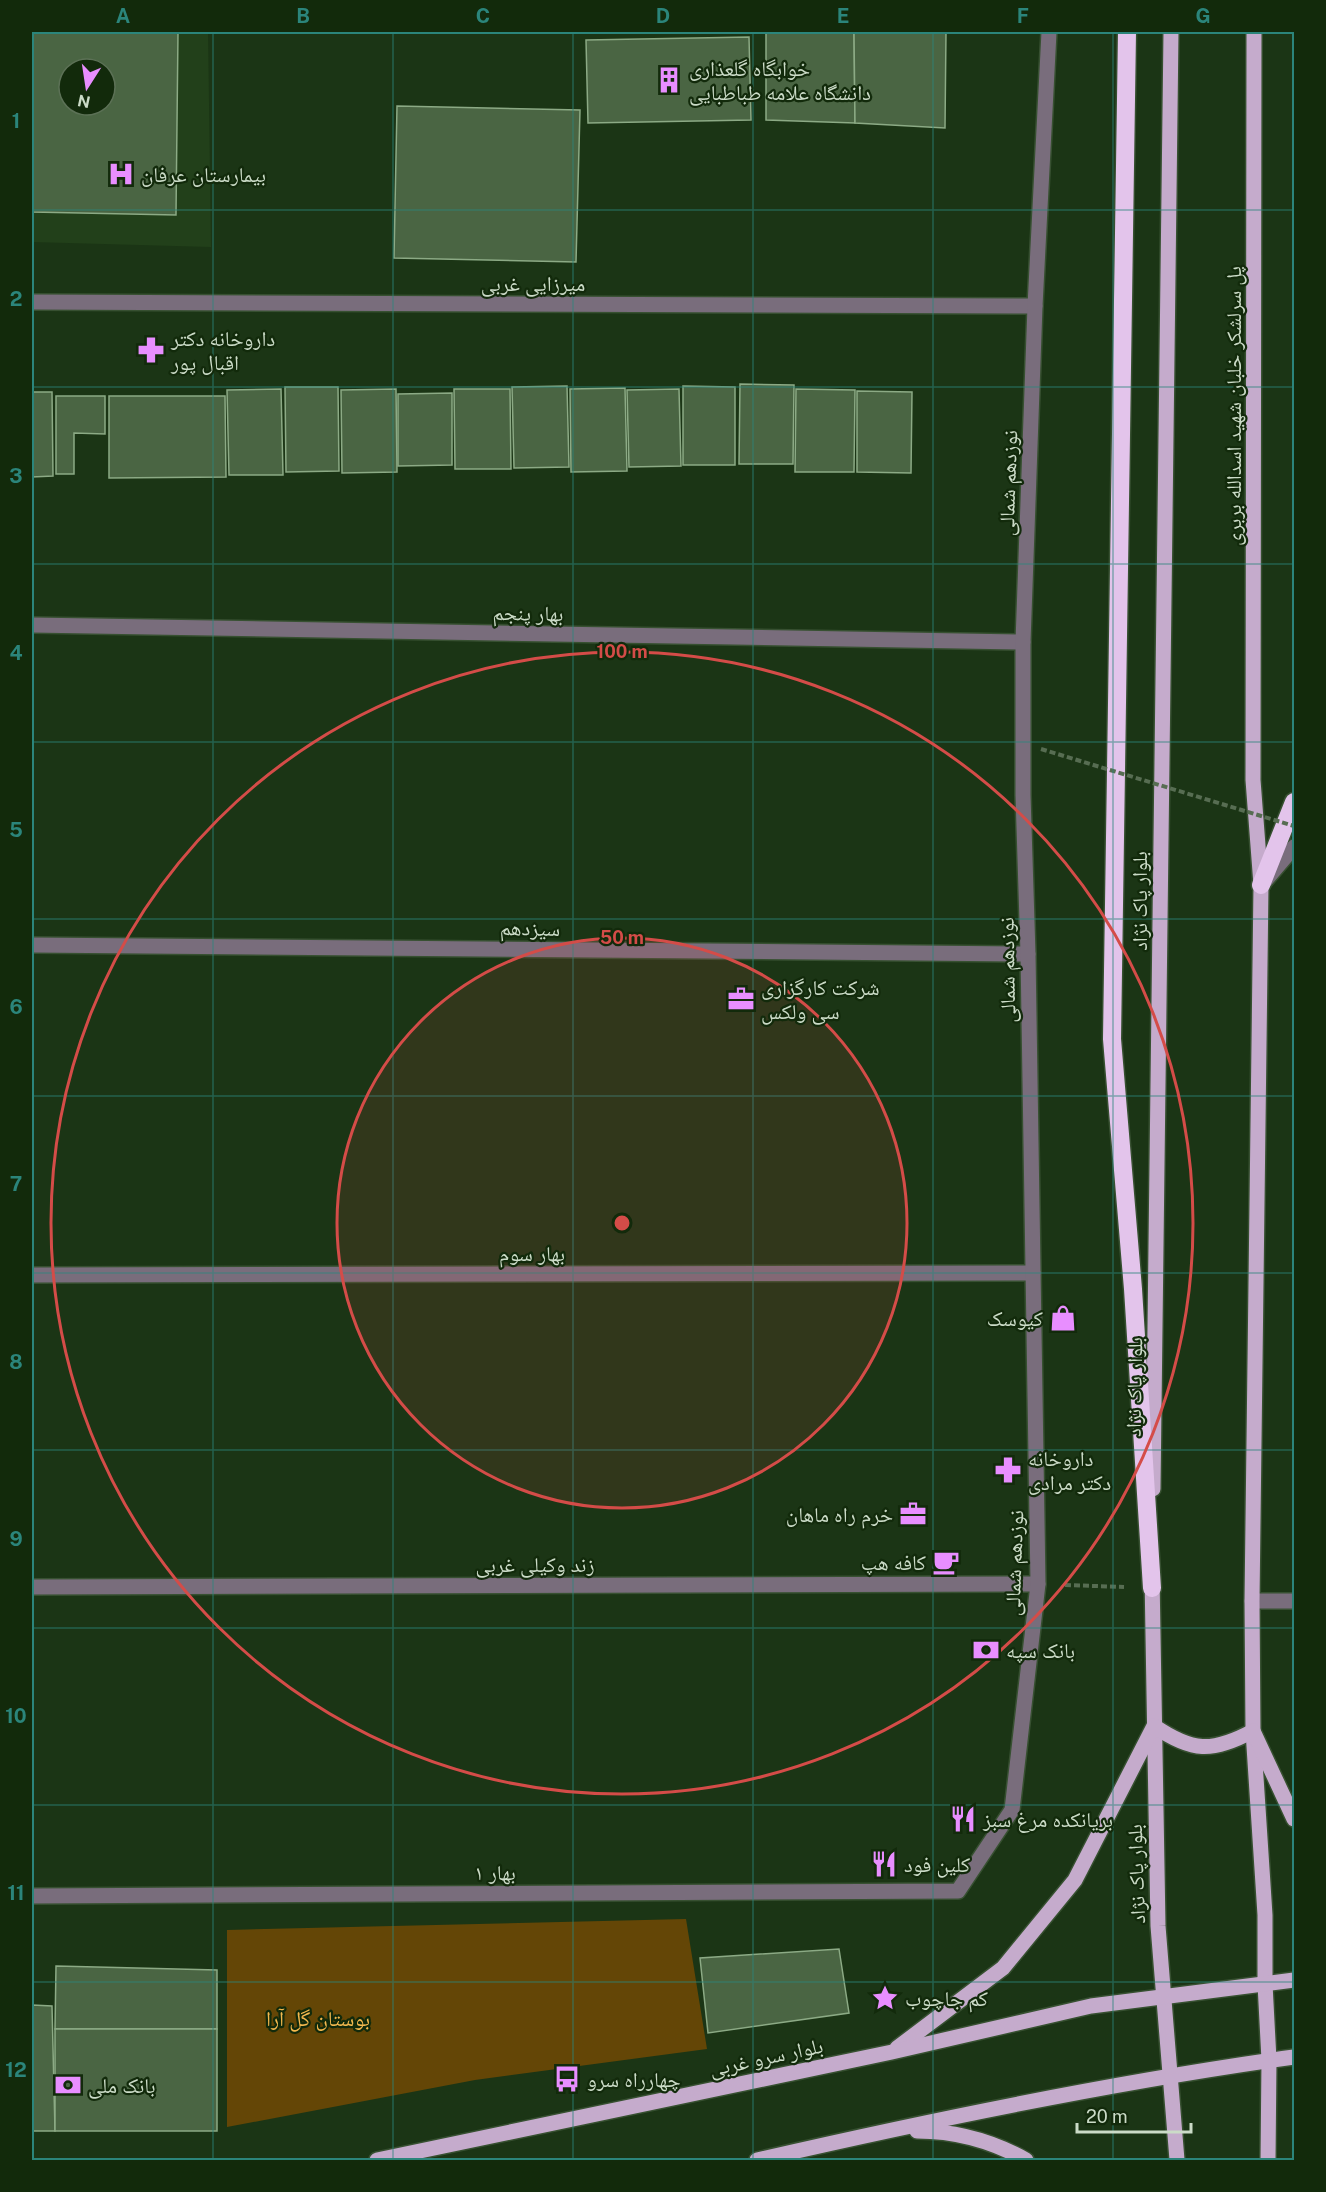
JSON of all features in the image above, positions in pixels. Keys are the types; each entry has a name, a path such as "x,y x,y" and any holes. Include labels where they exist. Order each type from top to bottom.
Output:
{"highway":[{"path":"1127,32 1112,1039 1133,1289 1152,1588"},
{"path":"1261,885 1294,802"}],"main road":[{"name":"بلوار پاک نژاد","path":"1170,2074 1158,1926 1152,1588 1160,1037 1160,777 1171,32"},
{"name":"پل سرلشکر خلبان شهید اسدالله بربری","path":"1254,32 1253,780 1261,885"},
{"path":"1261,885 1252,1601 1253,1731 1265,1915 1265,1984 1269,2061 1268,2160"},
{"path":"892,2052 1003,1968 1075,1880 1154,1726 1176,1741 1203,1747 1229,1744 1253,1731"},
{"path":"1253,1731 1294,1820"},
{"path":"1265,1984 1294,1980"},
{"name":"بلوار سرو غربی","path":"377,2160 892,2052 1090,2006 1265,1984"},
{"path":"757,2160 878,2132 1170,2074 1294,2057"},
{"path":"1170,2074 1177,2160"},
{"path":"878,2132 928,2131 953,2134 979,2139 1026,2160"}],"street":[{"name":"نوزدهم شمالی","path":"958,1891 1012,1810 1038,1584 1028,954 1023,795 1023,642 1035,306 1049,32"},
{"name":"میرزایی غربی","path":"32,302 1035,306"},
{"name":"بهار پنجم","path":"32,625 1023,642"},
{"path":"1261,885 1294,847"},
{"name":"سیزدهم","path":"32,945 1028,954"},
{"name":"بهار سوم","path":"32,1275 1034,1272"},
{"name":"زند وکیلی غربی","path":"32,1587 1038,1584"},
{"path":"1252,1601 1294,1601"},
{"name":"بهار ۱","path":"32,1896 958,1891"}],"path":[{"path":"1041,749 1294,826"},
{"path":"1038,1584 1152,1588"}],"shaded area":[{"name":"بیمارستان عرفان","path":"32,32 208,32 211,247 32,242"}],"green space":[{"name":"بوستان گل‌ آرا","path":"686,1919 707,2049 475,2080 227,2127 227,1930"}],"building":[{"name":"بیمارستان عرفان","path":"32,32 178,32 176,215 32,212"},
{"path":"766,32 854,32 855,123 766,120"},
{"path":"854,32 946,32 945,128 855,123"},
{"name":"خوابگاه گلعذاری دانشگاه علامه طباطبایی","path":"749,37 751,120 588,123 586,40"},
{"path":"397,106 580,110 576,262 394,258"},
{"path":"740,384 794,385 793,464 739,464"},
{"path":"567,386 569,467 514,468 512,387"},
{"path":"683,386 735,387 735,465 683,465"},
{"path":"285,387 338,387 339,471 286,472"},
{"path":"625,388 627,471 571,472 570,389"},
{"path":"281,389 283,475 229,475 227,390"},
{"path":"396,389 397,472 342,473 341,390"},
{"path":"454,389 510,389 511,469 455,469"},
{"path":"679,389 681,466 629,467 627,390"},
{"path":"796,389 855,390 854,472 795,472"},
{"path":"857,391 912,392 911,473 857,472"},
{"path":"32,392 52,392 53,476 32,477"},
{"path":"452,393 452,465 398,466 398,394"},
{"path":"56,396 105,396 105,434 74,433 74,474 56,474"},
{"path":"109,396 225,396 226,477 109,478"},
{"path":"839,1949 849,2013 708,2033 700,1958"},
{"path":"56,1966 217,1970 217,2029 55,2029"},
{"path":"32,2005 52,2006 55,2131 32,2131"},
{"path":"55,2029 217,2029 217,2131 55,2131"}],"place":[{"name":"خوابگاه گلعذاری دانشگاه علامه طباطبایی","path":"669,80"},
{"name":"بیمارستان عرفان","path":"121,174"},
{"name":"داروخانه دکتر اقبال پور","path":"151,350"},
{"name":"شرکت کارگزاری سی ولکس","path":"741,999"},
{"name":"کیوسک","path":"1063,1318"},
{"name":"داروخانه دکتر مرادی","path":"1008,1470"},
{"name":"خرم راه ماهان","path":"913,1514"},
{"name":"کافه هپ","path":"946,1562"},
{"name":"بانک سپه","path":"986,1650"},
{"name":"بریانکده مرغ سبز","path":"963,1819"},
{"name":"کلین فود","path":"884,1864"},
{"name":"کم جاچوب","path":"885,1998"},
{"name":"چهارراه سرو","path":"567,2079"},
{"name":"بانک ملی","path":"68,2085"}]}
